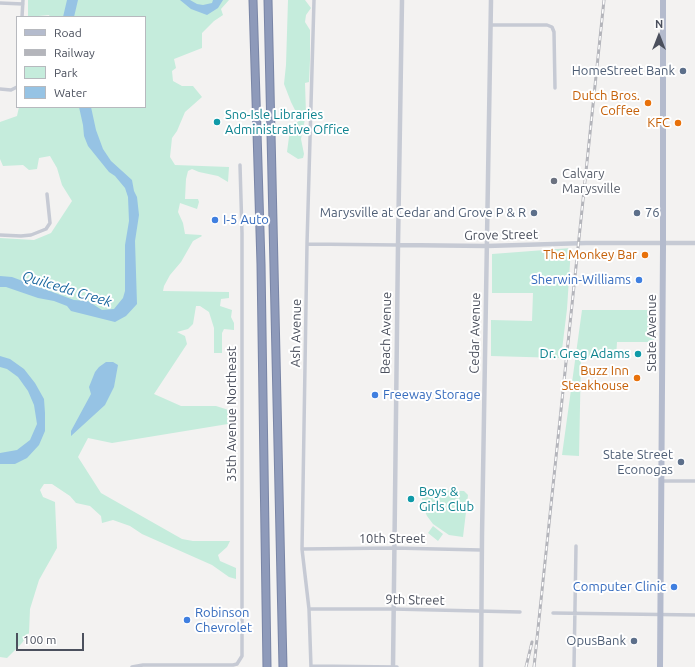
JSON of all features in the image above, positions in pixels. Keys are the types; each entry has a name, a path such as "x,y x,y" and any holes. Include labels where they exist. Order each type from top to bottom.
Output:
{"highway":[{"path":"253,0 261,264 266,667"},
{"path":"268,0 283,667"},
{"path":"283,617 287,667"}],"main road":[{"name":"State Avenue","path":"660,667 663,0"}],"street":[{"name":"Ash Avenue","path":"311,666 309,609 302,549 314,0"},
{"name":"Beach Avenue","path":"393,667 402,0"},
{"name":"Cedar Avenue","path":"481,667 491,0"},
{"path":"0,3 23,2 22,16"},
{"path":"490,25 546,25 552,27 554,32 555,88"},
{"path":"0,89 11,90 16,88"},
{"name":"35th Avenue Northeast","path":"132,667 143,665 233,665 239,662 242,656 242,242 240,165"},
{"path":"0,235 31,235 46,229 50,223 46,194"},
{"name":"Grove Street","path":"308,244 487,246 663,242 695,243"},
{"path":"662,481 695,481"},
{"path":"574,667 576,546"},
{"name":"10th Street","path":"302,549 394,548 482,550"},
{"name":"9th Street","path":"309,609 520,612"},
{"path":"553,613 695,615"},
{"path":"311,666 397,667"}],"green space":[{"path":"28,0 229,0 221,9 223,15 214,21 202,33 202,48 174,59 176,68 172,71 173,81 182,86 193,86 202,97 185,112 177,131 172,138 170,157 175,165 229,167 228,182 218,176 192,169 188,171 185,199 198,199 199,202 197,209 180,203 178,212 183,223 185,234 202,236 193,241 181,262 170,275 163,291 229,292 229,298 221,299 220,306 232,310 231,317 234,323 234,330 224,329 222,333 222,353 214,353 214,328 209,312 200,306 196,306 193,324 188,329 177,332 185,336 187,344 154,394 181,406 216,406 235,412 234,423 112,443 88,438 78,457 101,493 182,539 193,541 230,541 227,547 218,555 220,561 236,568 236,579 229,577 212,565 142,534 130,526 113,520 102,523 101,516 90,506 76,503 70,496 52,484 44,484 40,490 43,497 55,502 57,548 39,580 30,609 29,633 22,643 7,658 0,657 0,238 34,240 51,233 72,201 62,185 57,168 50,156 39,158 37,169 29,170 23,165 3,166 0,159 0,122 17,116 19,108 146,108 146,16 28,16"},
{"path":"288,0 305,0 311,8 306,15 305,22 310,30 310,60 309,82 305,83 306,114 301,139 304,154 303,158 298,159 287,152 292,127 300,120 284,84"},
{"path":"571,248 567,309 561,358 491,356 491,320 532,321 533,293 492,293 492,254"},
{"path":"582,310 654,310 654,342 617,342 616,358 581,357 579,456 562,455"},
{"path":"424,490 464,491 468,495 463,537 449,535 433,524 423,507 422,493"},
{"path":"433,526 443,534 438,541 428,533"}],"water":[{"path":"67,0 78,0 74,16 63,16"},
{"path":"180,0 190,0 197,4 203,5 212,3 213,0 223,0 218,8 207,15 191,9"},
{"name":"Quilceda Creek","path":"79,108 91,108 96,130 103,149 111,161 132,180 137,197 139,215 135,241 137,304 126,316 115,322 71,311 67,306 54,301 38,298 6,287 0,287 0,276 12,277 74,300 88,301 102,310 114,309 123,298 125,291 125,245 129,221 128,197 125,188 115,176 109,172 88,146 84,136"},
{"path":"0,356 10,359 24,369 35,383 44,399 45,431 39,445 27,458 15,464 0,464 0,453 17,450 30,440 37,424 34,405 28,391 18,377 7,369 0,367"},
{"path":"106,362 113,362 118,365 114,387 105,405 71,436 71,431 91,394 89,387 95,372"}],"railway":[{"path":"534,667 604,0"},
{"path":"526,667 532,642"}],"place":[{"name":"HomeStreet Bank","path":"683,71"},
{"name":"Dutch Bros. Coffee","path":"648,103"},
{"name":"Sno-Isle Libraries Administrative Office","path":"217,122"},
{"name":"KFC","path":"678,123"},
{"name":"Calvary Marysville","path":"554,181"},
{"name":"Marysville at Cedar and Grove P & R","path":"534,213"},
{"name":"76","path":"637,213"},
{"name":"I-5 Auto","path":"215,220"},
{"name":"The Monkey Bar","path":"645,255"},
{"name":"Sherwin-Williams","path":"639,280"},
{"name":"Dr. Greg Adams","path":"638,354"},
{"name":"Buzz Inn Steakhouse","path":"637,378"},
{"name":"Freeway Storage","path":"375,395"},
{"name":"State Street Econogas","path":"681,462"},
{"name":"Boys & Girls Club","path":"411,499"},
{"name":"Computer Clinic","path":"674,587"},
{"name":"Robinson Chevrolet","path":"187,620"},
{"name":"OpusBank","path":"634,641"}]}
